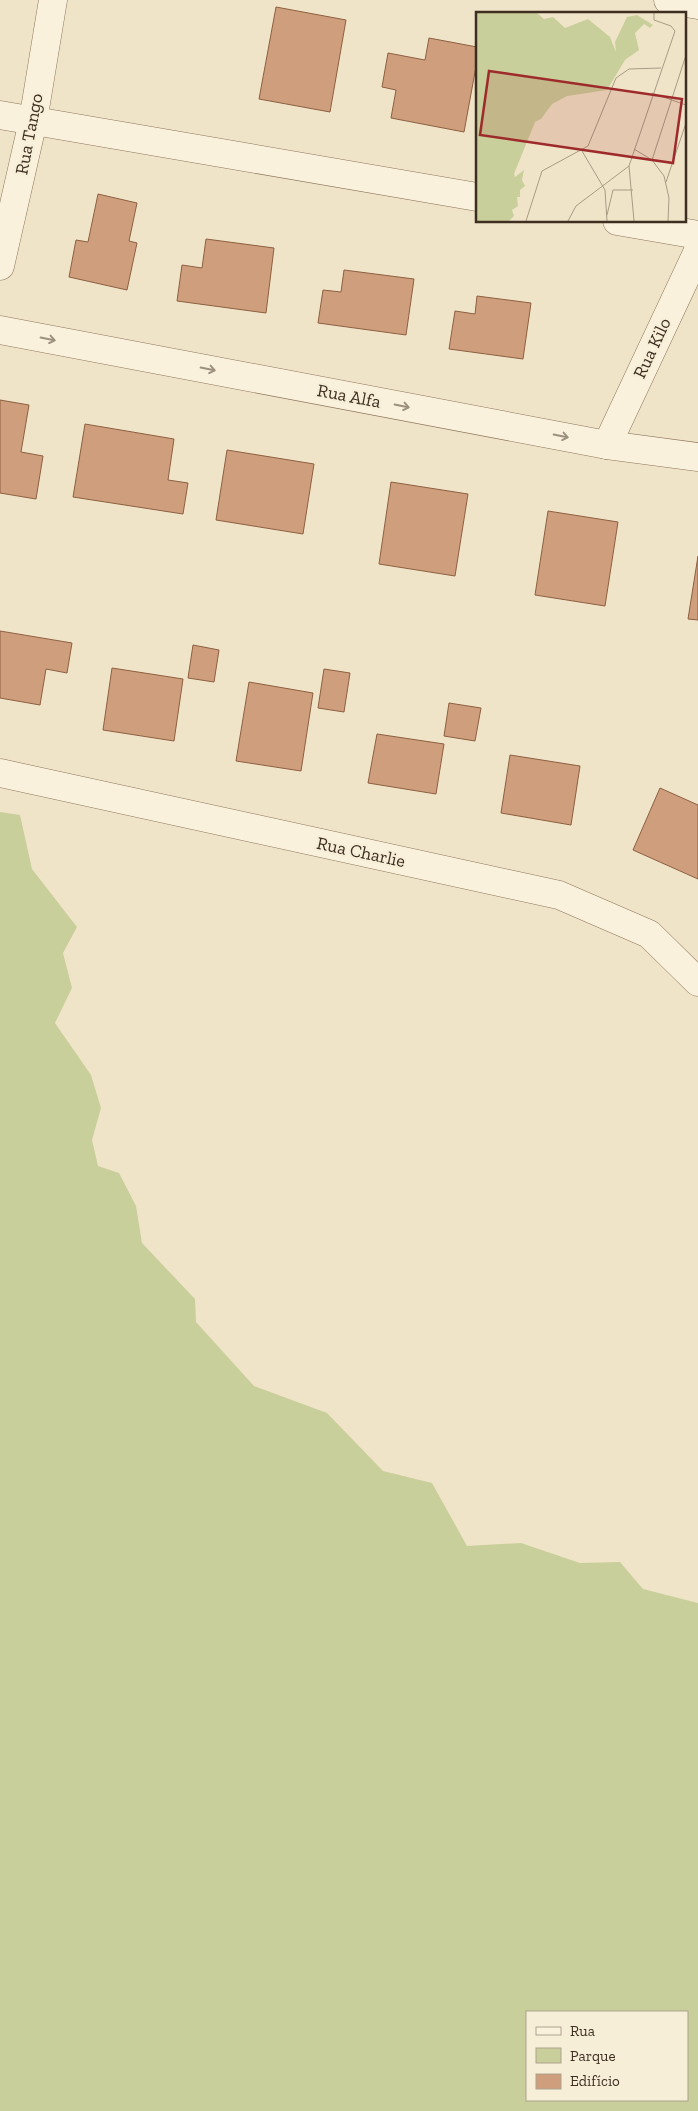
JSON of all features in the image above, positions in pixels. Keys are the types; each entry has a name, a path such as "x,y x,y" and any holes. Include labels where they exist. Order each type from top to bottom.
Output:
{"street":[{"name":"Rua Tango","path":"0,266 33,121 53,0"},
{"path":"668,0 698,6"},
{"path":"0,115 476,197"},
{"path":"623,222 698,235"},
{"name":"Rua Kilo","path":"607,445 698,251"},
{"name":"Rua Alfa","path":"0,330 607,445 698,457"},
{"name":"Rua Charlie","path":"0,773 558,895 649,934 698,982"}],"green space":[{"path":"0,812 20,815 32,869 77,927 63,953 72,988 55,1023 91,1075 101,1108 92,1140 98,1166 119,1173 136,1206 142,1243 195,1299 196,1322 254,1386 327,1413 383,1471 432,1483 467,1546 521,1543 580,1563 620,1562 643,1589 698,1603 698,2111 0,2111"}],"building":[{"path":"276,7 346,20 330,112 259,99"},
{"path":"429,38 476,47 476,66 464,132 391,118 396,90 382,87 388,53 425,60"},
{"path":"98,194 137,203 129,241 137,243 127,290 69,277 76,240 88,242"},
{"path":"206,239 274,248 266,313 177,301 182,265 202,268"},
{"path":"344,270 414,279 406,335 318,323 323,290 341,292"},
{"path":"477,296 531,303 523,359 449,349 455,311 475,314"},
{"path":"0,400 29,405 21,452 43,456 36,499 0,493"},
{"path":"85,424 174,439 168,480 188,483 183,514 73,497"},
{"path":"227,450 314,464 303,534 216,520"},
{"path":"391,482 468,494 455,576 379,564"},
{"path":"548,511 618,522 605,606 535,595"},
{"path":"698,556 698,620 688,619"},
{"path":"0,631 72,643 67,673 46,669 40,705 0,698"},
{"path":"193,645 219,650 214,682 188,678"},
{"path":"112,668 183,679 174,741 103,730"},
{"path":"324,669 350,673 344,712 318,708"},
{"path":"249,682 313,693 301,771 236,761"},
{"path":"449,703 481,708 475,741 444,736"},
{"path":"377,734 444,744 436,794 368,783"},
{"path":"510,755 580,766 571,825 501,813"},
{"path":"660,788 698,805 698,879 633,850"}]}
